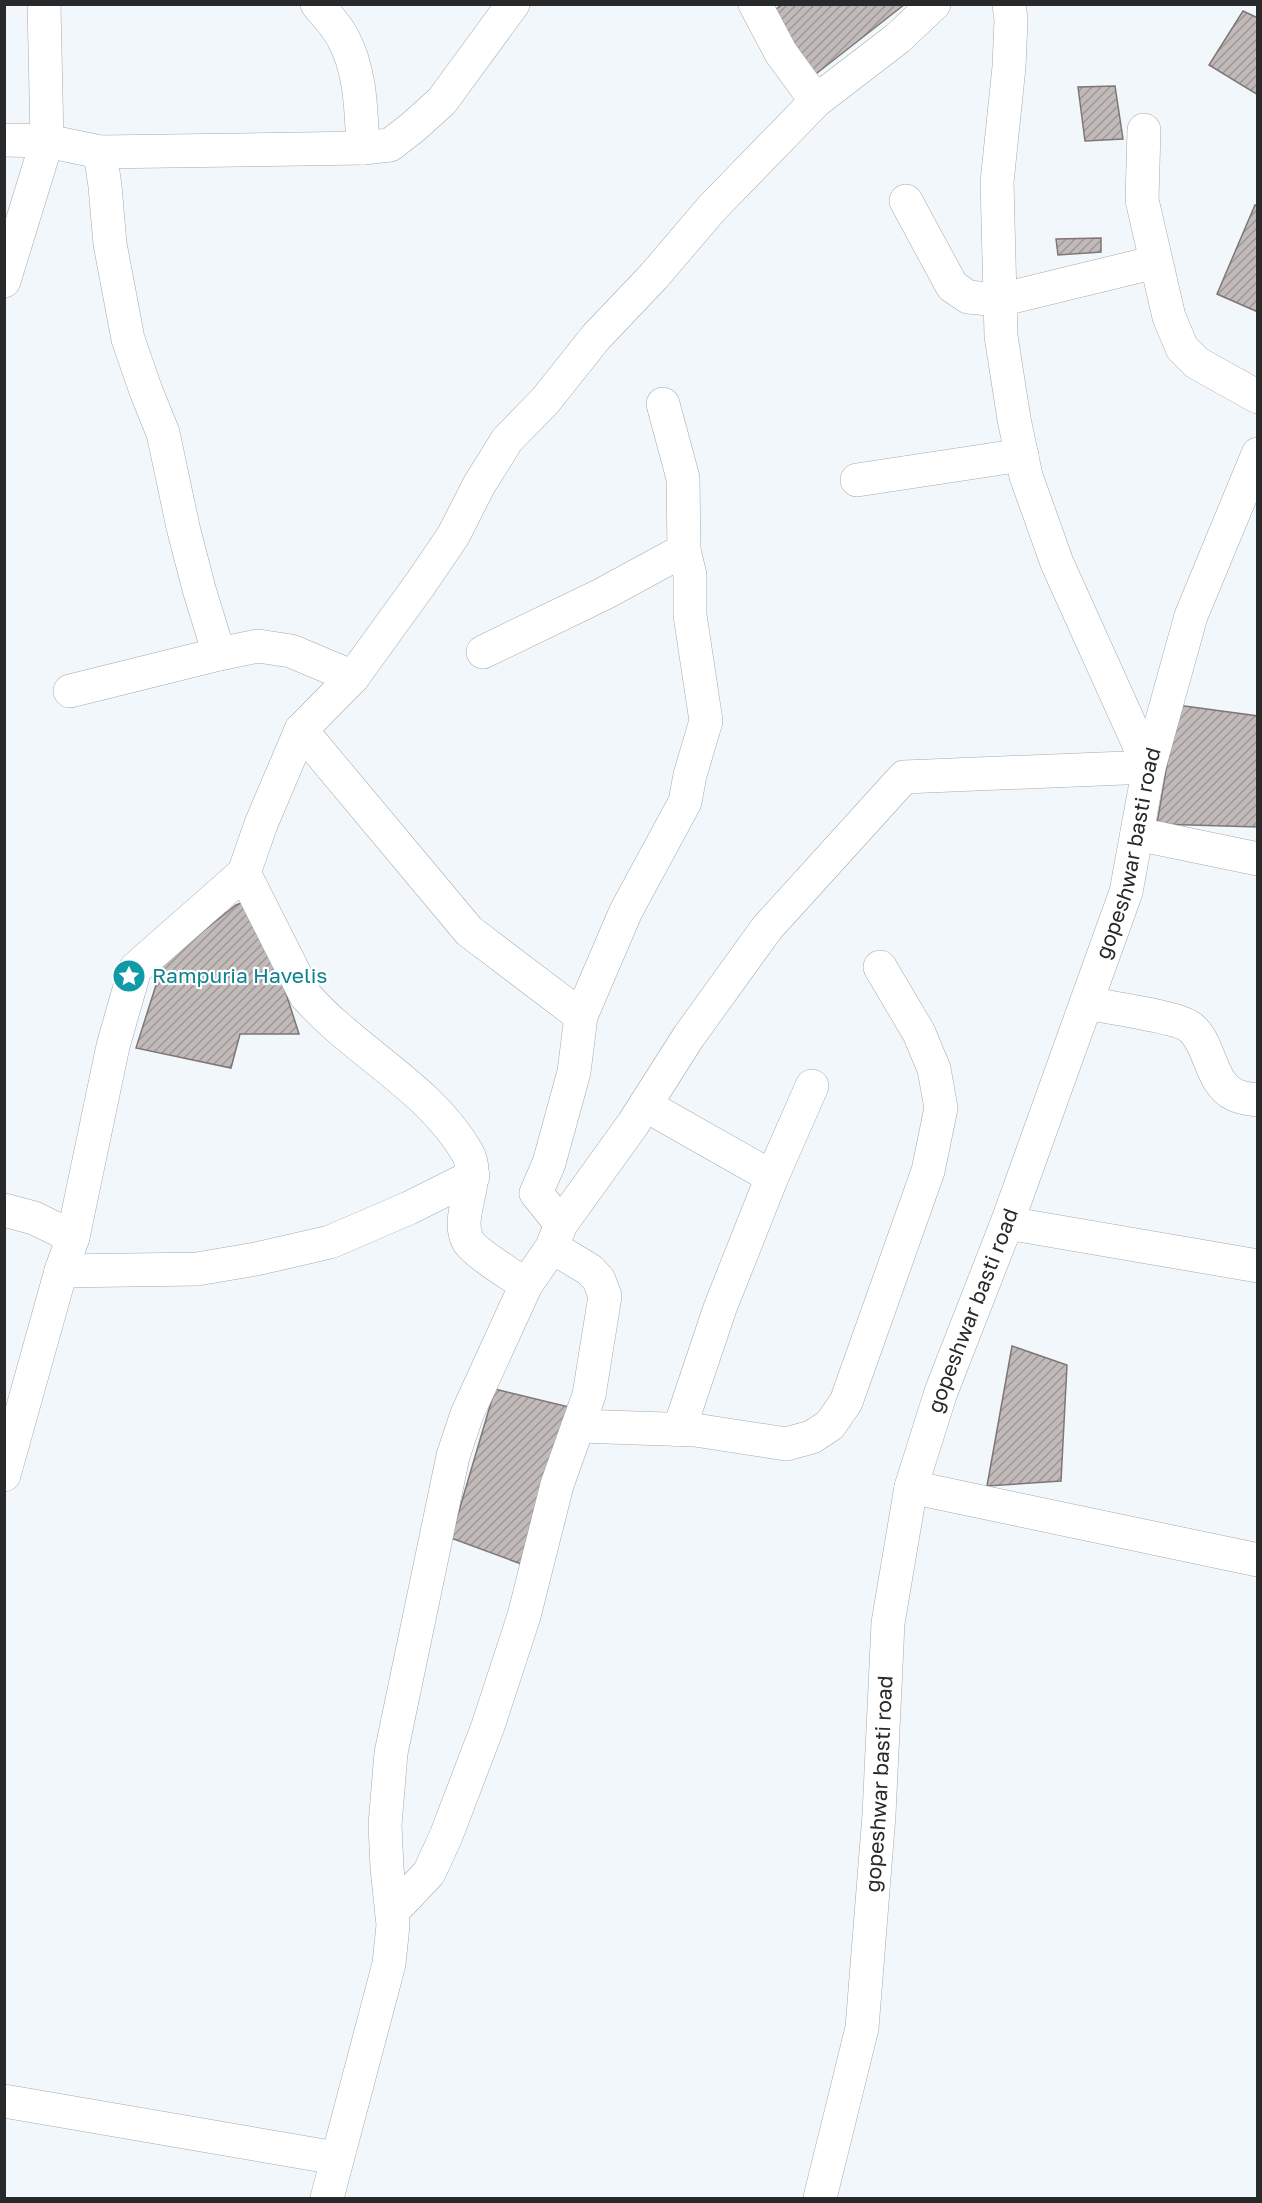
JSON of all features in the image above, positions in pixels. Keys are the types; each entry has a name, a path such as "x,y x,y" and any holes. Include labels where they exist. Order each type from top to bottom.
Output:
{"street":[{"path":"4,281 46,141 44,4"},
{"path":"317,4 343,37 353,62 360,98 363,148"},
{"path":"4,140 46,141 100,152 363,148 390,145 442,101 513,4"},
{"path":"755,4 781,53 816,101"},
{"path":"4,1475 61,1270 73,1237 113,1046 135,969 244,873 261,824 301,730 353,677 453,536 479,485 507,440 545,401 596,337 654,276 712,208 816,101 898,38 934,4"},
{"path":"327,2199 389,1964 393,1925 385,1844 391,1753 453,1456 467,1414 526,1285 689,1036 767,928 904,777 1149,767 1057,563 1026,476 1022,455 1001,336 997,182 1009,67 1011,20 1009,4"},
{"path":"1144,130 1142,200 1169,317 1182,348 1197,363 1257,397"},
{"path":"100,152 110,244 128,339 164,433 186,537 219,654"},
{"path":"906,201 952,286 968,297 1000,300 1156,262"},
{"path":"392,1912 429,1873 446,1836 488,1725 524,1616 557,1485 589,1395 605,1296 599,1280 557,1235 536,1193 549,1163 574,1072 581,1016 626,911 685,802 690,775 706,721 690,615 690,575 684,550 683,478 663,404"},
{"name":"gopeshwar basti road","path":"820,2199 862,2028 879,1815 888,1623 911,1487 941,1392 1007,1223 1126,892 1149,767 1191,616 1257,454"},
{"path":"857,480 1022,455"},
{"path":"483,652 603,594 684,550"},
{"path":"70,691 258,646 291,651 353,677"},
{"path":"301,730 469,931 581,1016"},
{"path":"1137,834 1257,859"},
{"path":"244,873 306,996 321,1013 446,1122 468,1154 473,1176 463,1230 469,1243 526,1285"},
{"path":"578,1426 695,1430 786,1444 812,1437 830,1425 846,1402 928,1171 941,1108 934,1069 919,1033 880,967"},
{"path":"1087,1003 1167,1019 1190,1027 1202,1044 1219,1081 1234,1095 1257,1100"},
{"path":"680,1430 720,1308 772,1177 812,1086"},
{"path":"645,1105 772,1177"},
{"path":"61,1270 197,1269 288,1252 330,1242 409,1208 473,1176"},
{"path":"4,1209 34,1218 73,1237"},
{"path":"1007,1223 1257,1266"},
{"path":"911,1487 1257,1560"},
{"path":"4,2101 336,2158"}],"building":[{"path":"783,4 905,4 812,77 772,12"},
{"path":"1243,11 1258,18 1258,95 1209,65"},
{"path":"1115,86 1123,139 1085,141 1078,87"},
{"path":"1255,205 1258,206 1258,312 1217,294"},
{"path":"1101,238 1101,252 1058,255 1056,239"},
{"path":"1177,705 1258,716 1258,827 1157,824"},
{"path":"249,900 259,909 299,1034 240,1034 231,1068 136,1048 163,963 236,905"},
{"path":"1012,1346 1067,1365 1061,1481 987,1486"},
{"path":"495,1389 569,1407 524,1565 451,1538"}],"place":[{"name":"Rampuria Havelis","path":"129,976"}]}
